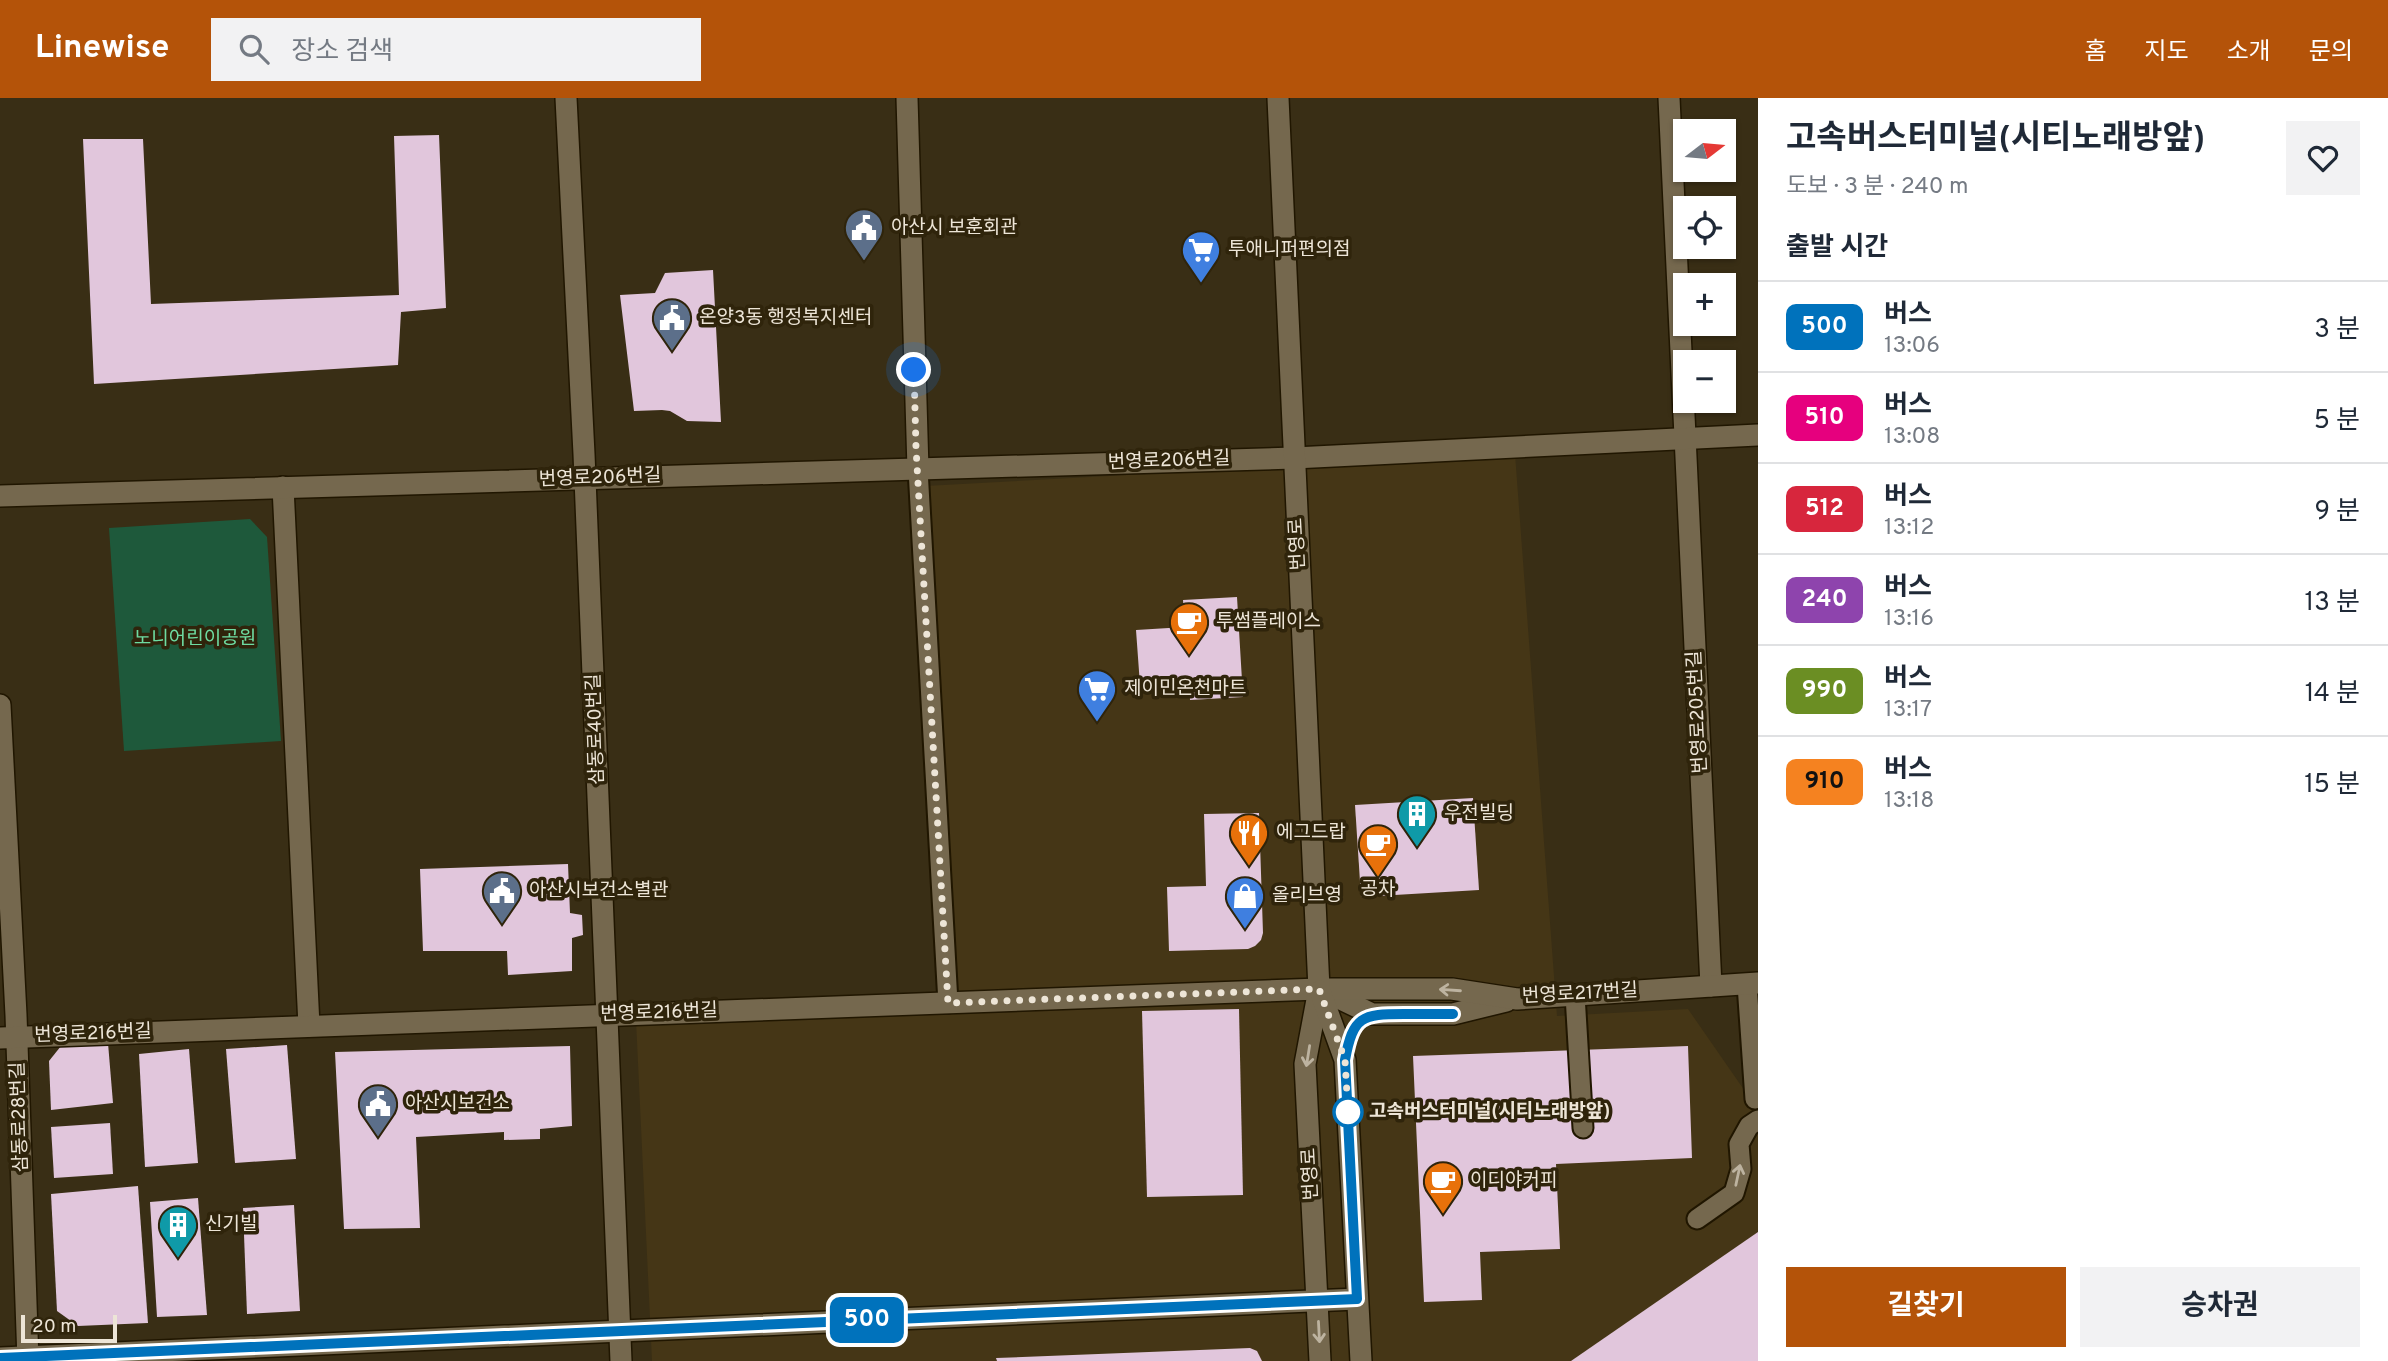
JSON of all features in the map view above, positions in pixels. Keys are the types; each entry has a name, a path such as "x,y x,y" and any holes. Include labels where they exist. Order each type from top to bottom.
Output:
{"street":[{"name":"삼동로40번길","path":"566,98 585,479 621,1361"},
{"path":"906,98 918,469"},
{"name":"번영로","path":"1278,98 1319,989 1306,1065 1320,1361"},
{"name":"번영로205번길","path":"1669,98 1711,986"},
{"path":"1294,458 1758,435"},
{"name":"번영로206번길","path":"0,496 1294,458"},
{"path":"283,488 309,1026"},
{"name":"삼동로28번길","path":"0,705 9,1037 29,1359"},
{"name":"번영로217번길","path":"1319,989 1452,989 1517,999 1753,984"},
{"name":"번영로","path":"1319,989 1345,1060 1361,1361"},
{"name":"번영로216번길","path":"9,1037 1319,989"},
{"path":"0,1357 29,1359 1357,1299"}],"lane":[{"path":"918,469 948,1003"},
{"path":"1753,984 1755,1099"},
{"path":"1575,995 1583,1128"},
{"path":"1698,1219 1734,1193 1741,1169 1739,1144 1749,1126 1758,1120"}],"shaded area":[{"path":"1515,454 1557,1016 1688,1009 1758,1110 1758,1361 652,1361 636,1020 956,1004 925,486"}],"green space":[{"name":"노니어린이공원","path":"250,519 267,537 281,741 124,751 109,528"}],"building":[{"path":"439,135 446,308 401,312 398,365 94,384 83,139 143,139 151,304 399,295 394,136"},
{"name":"온양3동 행정복지센터","path":"713,270 721,422 687,421 670,411 634,411 620,295 655,293 665,273"},
{"name":"투썸플레이스","path":"1237,597 1243,697 1190,700 1189,682 1140,685 1136,630 1185,627 1183,600"},
{"name":"우전빌딩","path":"1473,798 1479,890 1361,897 1355,805"},
{"path":"1259,813 1263,933 1261,940 1248,949 1169,951 1167,887 1206,886 1204,814"},
{"name":"아산시보건소별관","path":"568,864 570,913 582,915 583,935 572,938 572,971 508,975 507,951 423,951 420,869"},
{"path":"1239,1009 1243,1195 1147,1197 1142,1011"},
{"path":"108,1043 113,1103 51,1110 49,1061 61,1046"},
{"path":"287,1045 296,1159 235,1163 226,1049"},
{"name":"아산시보건소","path":"570,1046 572,1126 540,1129 540,1139 504,1140 504,1132 416,1137 420,1228 344,1229 335,1052"},
{"path":"1688,1046 1692,1158 1556,1164 1560,1249 1480,1252 1482,1300 1424,1302 1413,1056"},
{"path":"189,1049 198,1163 145,1167 139,1054"},
{"path":"110,1123 113,1174 54,1178 51,1127"},
{"path":"138,1186 148,1323 78,1326 57,1311 51,1194"},
{"name":"신기빌","path":"198,1198 207,1315 157,1317 150,1202"},
{"path":"294,1205 300,1311 247,1314 243,1208"},
{"path":"1758,1232 1758,1361 1571,1361"},
{"path":"1250,1348 1257,1351 1262,1361 997,1361 996,1358"}],"bus line":[{"name":"500","path":"0,1358 1357,1299 1345,1060 1349,1039 1358,1024 1372,1014 1453,1014"}],"place":[{"name":"아산시 보훈회관","path":"864,262"},
{"name":"투애니퍼편의점","path":"1201,284"},
{"name":"온양3동 행정복지센터","path":"672,352"},
{"name":"투썸플레이스","path":"1189,656"},
{"name":"제이민온천마트","path":"1097,723"},
{"name":"우전빌딩","path":"1417,848"},
{"name":"에그드랍","path":"1249,867"},
{"name":"공차","path":"1378,878"},
{"name":"아산시보건소별관","path":"502,925"},
{"name":"올리브영","path":"1245,930"},
{"name":"고속버스터미널(시티노래방앞)","path":"1348,1112"},
{"name":"아산시보건소","path":"378,1138"},
{"name":"이디야커피","path":"1443,1215"},
{"name":"신기빌","path":"178,1259"}],"route":[{"path":"914,370 916,448 948,1003 1319,989 1345,1060 1348,1112"}]}
